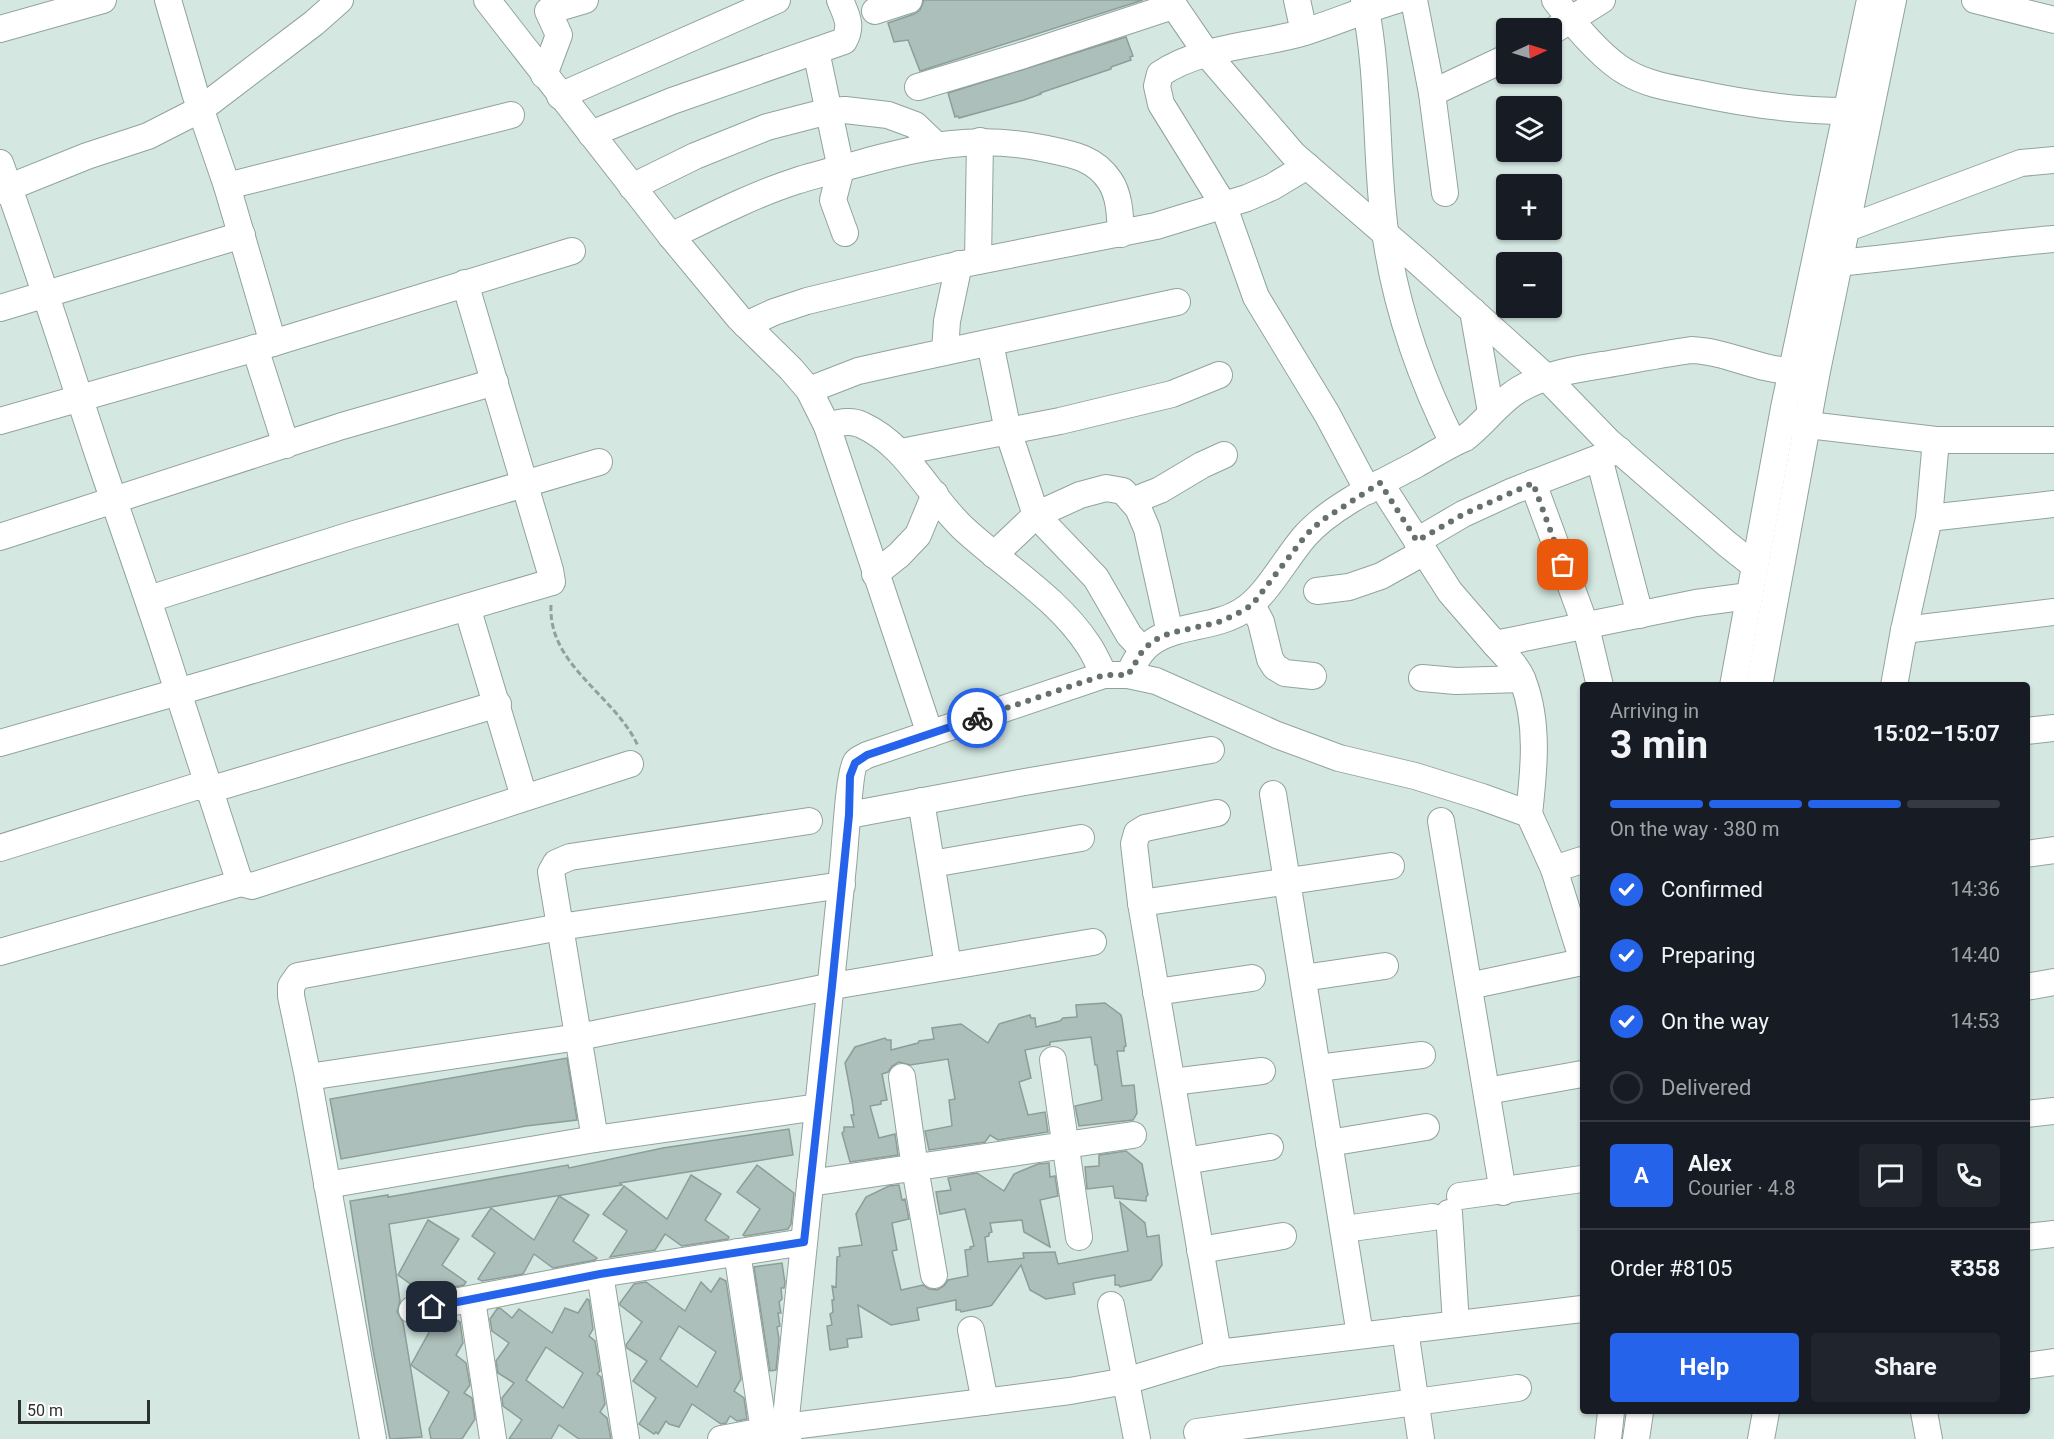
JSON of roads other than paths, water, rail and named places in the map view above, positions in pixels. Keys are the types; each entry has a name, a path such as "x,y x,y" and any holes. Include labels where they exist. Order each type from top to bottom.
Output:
{"street":[{"path":"0,29 103,0"},
{"path":"168,0 242,236 286,445"},
{"path":"5,189 87,156 148,136 201,109 314,23 340,0"},
{"path":"487,0 671,236 746,325 809,390 827,426 930,735"},
{"path":"544,75 559,35 548,11 585,0"},
{"path":"560,96 777,0"},
{"path":"591,134 844,40 849,32 848,19 840,0"},
{"path":"874,11 909,0"},
{"path":"1297,0 1304,32"},
{"path":"1397,0 1365,5 1304,32 1208,54 1172,66 1160,74 1157,86 1161,104 1223,204 1256,297 1268,320 1374,487 1420,546 1450,592 1504,647 1522,679 1532,716 1534,767 1529,814 1554,869 1580,954"},
{"path":"1414,0 1432,93 1445,193"},
{"path":"1555,0 1559,18"},
{"path":"1562,25 1602,0"},
{"path":"1734,682 1792,371 1870,0"},
{"path":"1760,682 1838,263 1893,0"},
{"path":"1975,0 2054,20"},
{"path":"918,87 1024,55 1171,3 1208,54 1293,153 1546,377 1609,454 1755,566"},
{"path":"1365,5 1385,234 1412,346 1431,399 1453,443"},
{"path":"1562,27 1605,55 1624,71 1647,82 1782,109 1846,111"},
{"path":"816,51 841,169 832,200 845,233"},
{"path":"1432,93 1496,63"},
{"path":"632,187 695,156 767,127 829,111 845,110 888,115 915,125 937,146"},
{"path":"227,186 511,116"},
{"path":"671,236 736,204 796,181 893,154 980,141 1033,146 1077,156 1095,164 1111,182 1119,208 1121,234"},
{"path":"945,351 947,321 969,263 980,141"},
{"path":"1845,229 2021,163 2054,160"},
{"path":"0,163 5,189 46,295 149,599 237,877 242,883"},
{"path":"746,325 774,312 807,301 969,263 1156,226 1247,198 1272,187 1307,166"},
{"path":"0,308 242,236"},
{"path":"1838,263 2054,239"},
{"path":"0,421 80,396 264,345 572,251"},
{"path":"0,743 552,582 526,484 465,284"},
{"path":"809,390 858,371 1177,302"},
{"path":"1473,311 1491,412"},
{"path":"990,343 1008,432 1036,515 1096,578 1129,635 1143,650"},
{"path":"779,1432 804,1242 832,986 849,815 850,776 855,763 867,755 1116,675 1153,641 1170,633 1216,623 1235,615 1252,605 1306,535 1321,521 1374,487 1465,438 1477,429 1501,402 1521,388 1546,377 1572,369 1691,350 1707,351 1760,368 1792,371"},
{"path":"901,452 1060,421 1172,394 1219,375"},
{"path":"0,537 286,445 495,382"},
{"path":"827,426 845,421 860,424 875,432 901,452 962,527 1070,621 1116,675 1156,681 1277,735 1339,758 1415,776 1529,814"},
{"path":"1782,422 1936,440 2054,440"},
{"path":"1895,682 1929,518 1936,440"},
{"path":"1317,591 1349,587 1381,576 1464,514 1533,483 1609,454"},
{"path":"1609,454 1640,615"},
{"path":"1132,501 1160,490 1224,455"},
{"path":"149,599 351,535 599,462"},
{"path":"1533,483 1586,627 1599,682"},
{"path":"994,555 1036,515 1080,495 1106,488 1123,491 1138,508 1147,529 1170,633"},
{"path":"875,574 899,555 918,535 935,494"},
{"path":"1929,518 2054,504"},
{"path":"1504,647 1696,603 1749,596"},
{"path":"1252,605 1261,622 1270,659 1275,667 1285,674 1313,676"},
{"path":"467,607 524,796"},
{"path":"1904,630 2054,612"},
{"path":"1422,678 1456,681 1522,679"},
{"path":"0,848 198,786 209,790 498,704"},
{"path":"2030,730 2054,728"},
{"path":"849,815 1211,750"},
{"path":"0,952 242,883 252,886 524,796 630,764"},
{"path":"1273,794 1360,1335"},
{"path":"921,801 948,966"},
{"path":"1217,813 1145,828 1137,833 1134,844 1141,903 1218,1353"},
{"path":"1441,820 1503,1192"},
{"path":"595,1138 551,872 556,863 570,857 809,821"},
{"path":"932,864 1081,838"},
{"path":"2030,853 2054,850"},
{"path":"1554,869 1580,861"},
{"path":"1141,903 1390,867"},
{"path":"373,1439 308,1077 291,996 291,986 298,976 560,927 842,885"},
{"path":"308,1077 579,1038 832,986 1093,942"},
{"path":"1469,986 1580,960"},
{"path":"1303,978 1385,966"},
{"path":"1156,992 1252,978"},
{"path":"2030,986 2054,982"},
{"path":"1318,1068 1422,1055"},
{"path":"1053,1060 1079,1237"},
{"path":"1172,1082 1262,1071"},
{"path":"1487,1091 1580,1074"},
{"path":"902,1077 934,1275"},
{"path":"327,1185 595,1138 818,1107"},
{"path":"2030,1114 2054,1111"},
{"path":"1329,1143 1426,1127"},
{"path":"810,1183 1133,1135"},
{"path":"1185,1161 1270,1147"},
{"path":"1344,1229 1447,1209 1503,1192 1580,1179"},
{"path":"1447,1209 1456,1324"},
{"path":"2030,1237 2054,1234"},
{"path":"1200,1250 1282,1236"},
{"path":"412,1310 600,1274 804,1242"},
{"path":"737,1252 779,1432"},
{"path":"600,1274 626,1439"},
{"path":"472,1300 493,1439"},
{"path":"1112,1305 1137,1439"},
{"path":"721,1439 1070,1391 1126,1381 1218,1353 1580,1309"},
{"path":"971,1330 985,1402"},
{"path":"1405,1330 1421,1439"},
{"path":"2030,1365 2054,1362"},
{"path":"1197,1432 1518,1388"},
{"path":"1608,1439 1611,1414"},
{"path":"1636,1439 1640,1414"},
{"path":"1761,1439 1766,1414"},
{"path":"1924,1414 1929,1439"}]}
